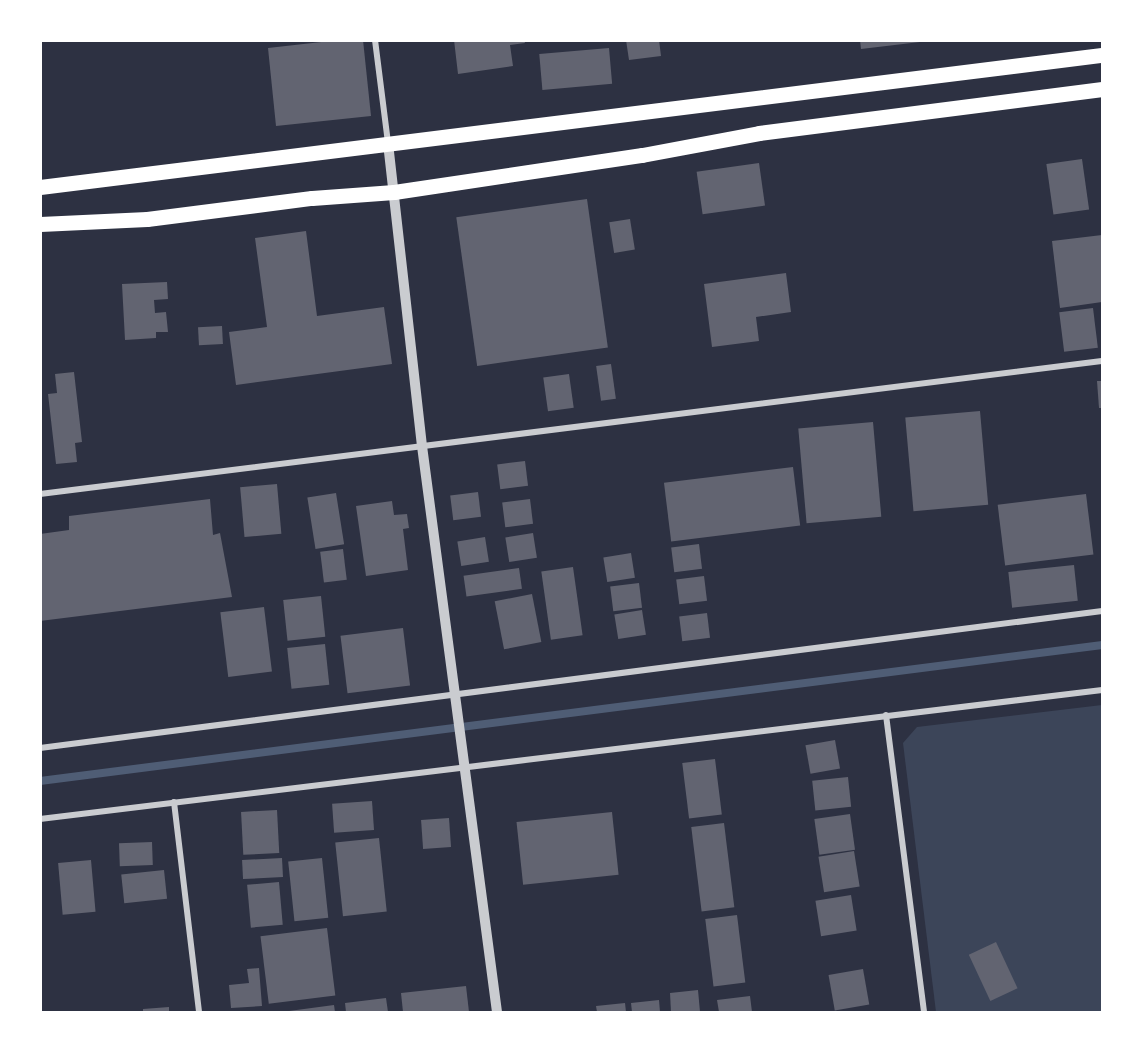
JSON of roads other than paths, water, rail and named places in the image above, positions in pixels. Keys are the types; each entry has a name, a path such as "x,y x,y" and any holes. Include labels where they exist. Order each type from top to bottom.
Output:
{"main road":[{"path":"40,187 1102,56"},
{"path":"40,224 147,219 312,198 394,192 642,155 759,133 1102,89"}],"street":[{"path":"375,40 422,446 497,1012"},
{"path":"40,494 1102,361"},
{"path":"40,748 1102,611"},
{"path":"40,819 1102,690"},
{"path":"886,715 924,1012"},
{"path":"174,802 199,1012"}],"waterway":[{"path":"40,781 1102,645"}]}
